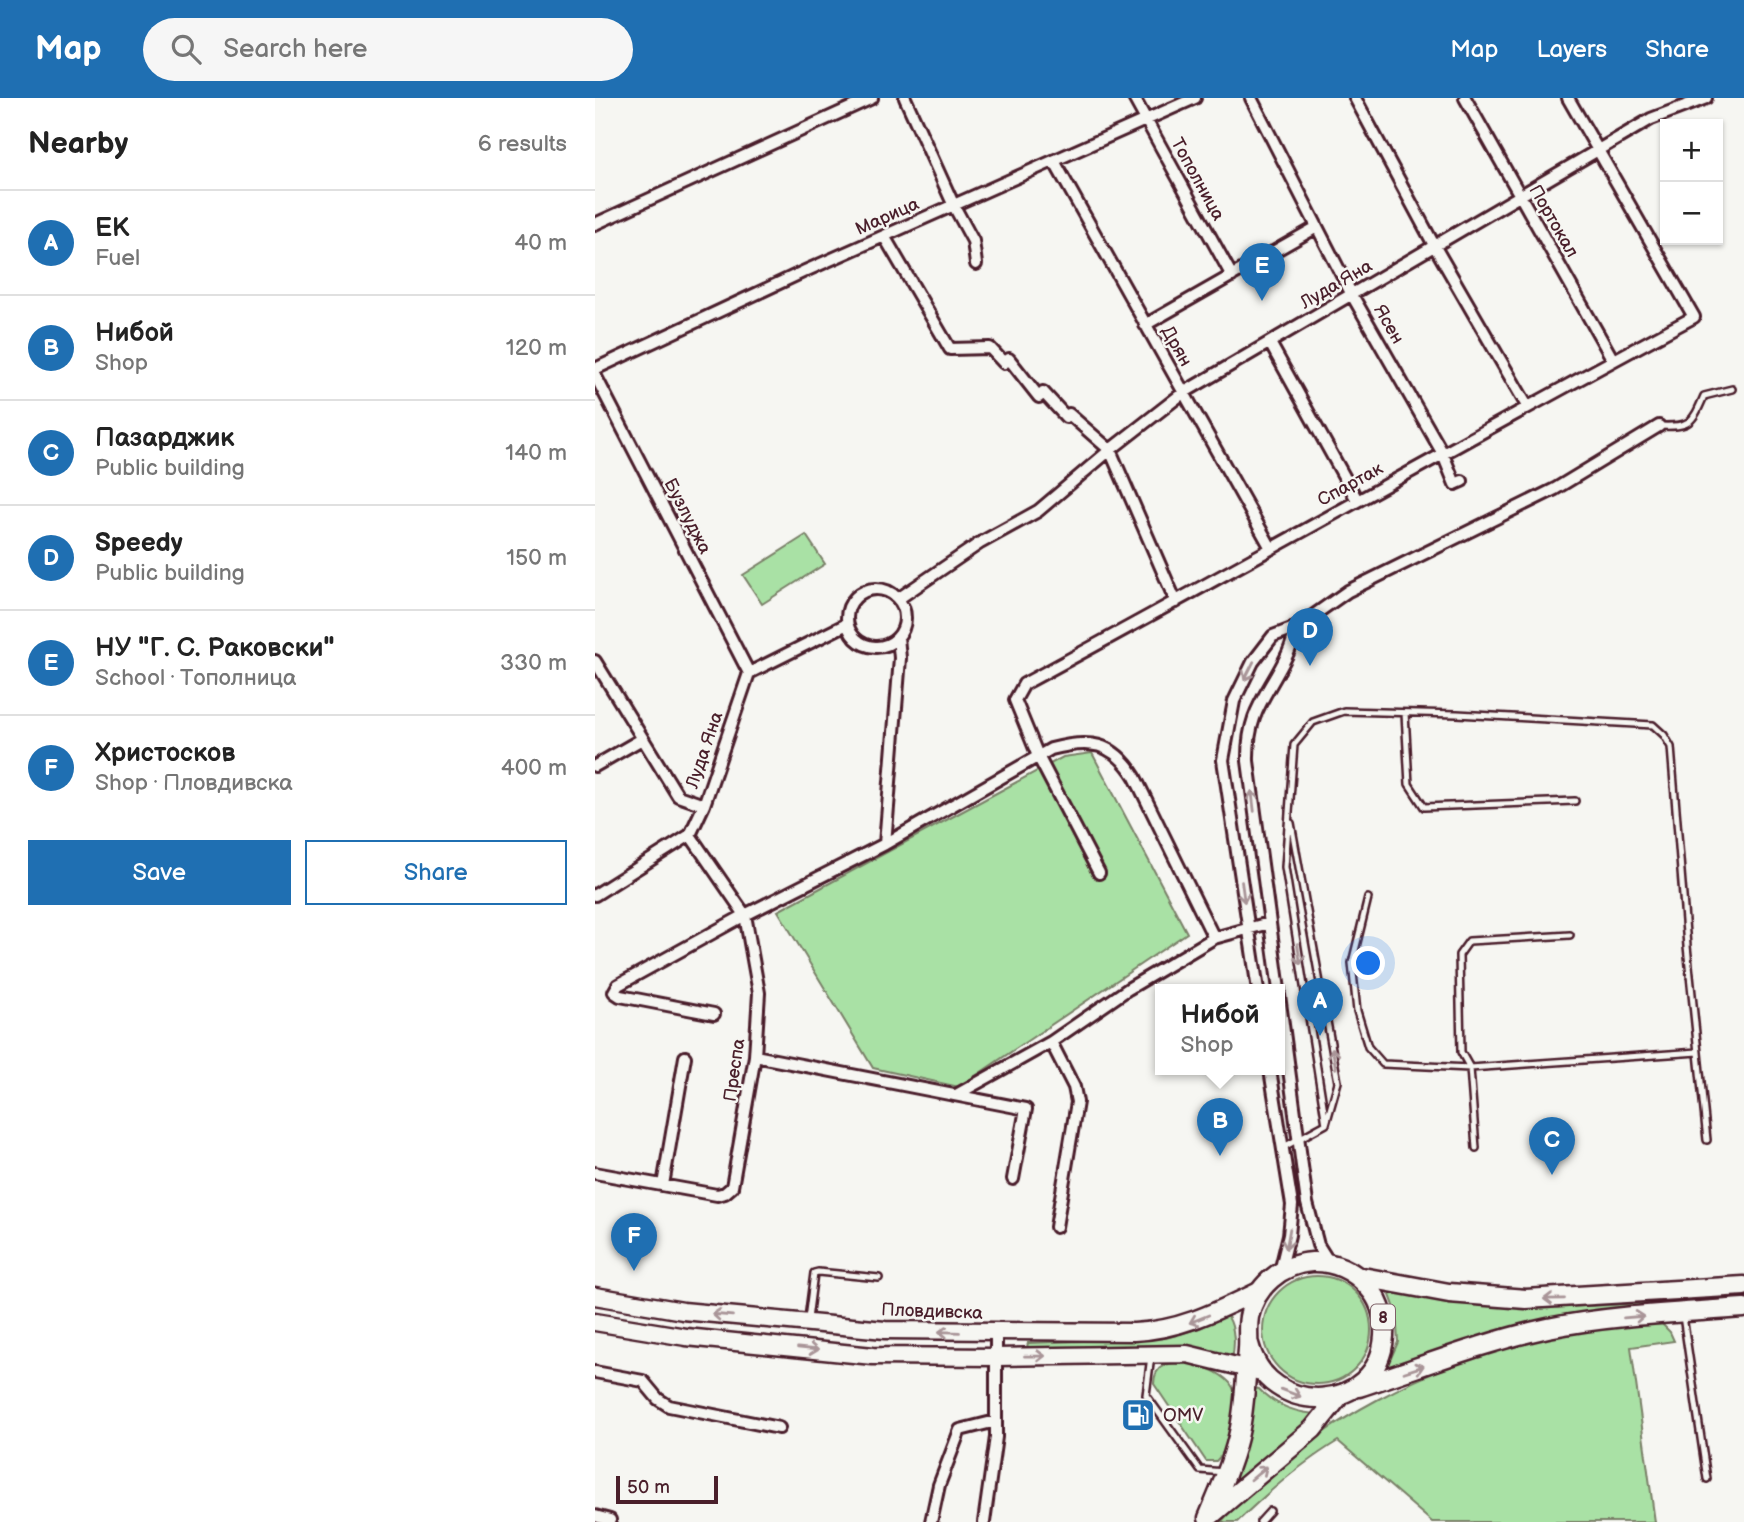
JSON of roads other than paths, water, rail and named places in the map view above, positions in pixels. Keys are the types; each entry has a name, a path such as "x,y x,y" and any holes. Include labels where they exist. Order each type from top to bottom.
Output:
{"main road":[{"name":"8","path":"1206,1520 1227,1472 1254,1370 1249,1344 1249,1315 1261,1290 1280,1272 1304,1263 1330,1264 1357,1276 1488,1298 1526,1299 1744,1286"},
{"name":"8","path":"1206,1520 1313,1429 1345,1392 1372,1370 1384,1340 1381,1309 1372,1291 1357,1276"},
{"path":"1254,1370 1274,1385 1298,1396 1315,1399 1547,1328 1590,1321 1744,1308"}],"street":[{"path":"595,224 872,98"},
{"path":"905,98 954,206 973,241 976,264"},
{"name":"Тополница","path":"1134,98 1232,276"},
{"name":"Марица","path":"595,369 884,236 1195,98"},
{"name":"Ясен","path":"1251,98 1352,295 1442,452 1455,484 1462,481"},
{"path":"1355,98 1435,247 1527,406"},
{"name":"Портокал","path":"1465,98 1613,360"},
{"path":"1568,98 1598,149"},
{"name":"Луда Яна","path":"898,599 980,542 1038,511 1183,393 1651,119 1706,98"},
{"name":"Спартак","path":"1038,756 1015,700 1024,684 1442,452 1694,317 1598,149"},
{"name":"Дрян","path":"1054,161 1271,548"},
{"path":"1145,325 1317,228"},
{"path":"884,236 950,349 989,348 1003,363 1009,359 1039,397 1043,392 1066,417 1069,414 1110,450 1176,602"},
{"path":"1270,343 1357,500"},
{"name":"Бузлуджа","path":"595,375 749,673"},
{"path":"1257,984 1223,761 1234,701 1253,662 1273,636 1297,627 1348,591 1555,489 1659,426"},
{"path":"870,589 885,590 898,599 905,618 898,637 888,645 875,647 862,644 853,636 847,624 848,609 856,596 870,589"},
{"path":"749,673 847,624"},
{"path":"1278,984 1248,761 1248,741 1256,710 1288,654 1297,627"},
{"path":"885,844 900,658 898,637"},
{"path":"595,661 678,796 704,805"},
{"name":"Луда Яна","path":"690,835 704,805 749,673"},
{"path":"595,766 642,739"},
{"path":"714,1014 620,996 614,992 618,985 745,915 885,844 1051,749 1087,743 1112,750 1125,760 1214,938"},
{"path":"1038,756 1098,873"},
{"path":"595,895 690,835"},
{"name":"Преспа","path":"595,1173 717,1195 732,1187 755,1056 759,993 745,915 690,835"},
{"path":"956,1095 1051,1042 1128,989 1214,938 1269,923"},
{"path":"1285,1034 1307,1203 1313,1233 1330,1264"},
{"path":"1051,1042 1074,1087 1077,1101 1056,1227"},
{"path":"755,1056 1026,1109 1013,1179"},
{"path":"663,1185 685,1057"},
{"path":"1272,1075 1291,1212 1289,1235 1280,1272"},
{"name":"Пловдивска","path":"595,1296 684,1311 885,1330 996,1333 1134,1332 1167,1329 1205,1317 1261,1290"},
{"path":"595,1322 686,1337 873,1356 1187,1354 1254,1370"},
{"path":"984,1522 996,1437 996,1333"},
{"path":"595,1372 643,1381 658,1399 669,1406 779,1428"},
{"path":"930,1522 939,1485 960,1430 996,1422"},
{"path":"595,1516 610,1520"}],"lane":[{"path":"1659,426 1683,427 1695,418 1704,396 1732,389"},
{"path":"1326,1124 1285,867 1294,745 1313,722 1344,711 1405,713 1653,725 1664,734 1671,747 1707,1140"},
{"path":"1405,713 1409,784 1424,807 1576,802"},
{"path":"1282,1148 1326,1124 1338,1082 1289,813"},
{"path":"1369,898 1352,962 1357,1011 1368,1047 1383,1064 1470,1068 1698,1052"},
{"path":"1476,1148 1470,1068 1461,1052 1459,955 1469,941 1570,935"},
{"path":"807,1323 814,1273 879,1278"},
{"path":"1683,1313 1707,1479"},
{"path":"1151,1354 1146,1395 1200,1470 1227,1472"},
{"path":"1260,1522 1270,1511"}],"place":[{"name":"НУ \"Г. С. Раковски\"","path":"1262,301"},
{"name":"Speedy","path":"1310,666"},
{"name":"ЕК","path":"1320,1036"},
{"name":"Нибой","path":"1220,1156"},
{"name":"Пазарджик","path":"1552,1175"},
{"name":"Христосков","path":"634,1271"},
{"name":"OMV","path":"1138,1415"}]}
